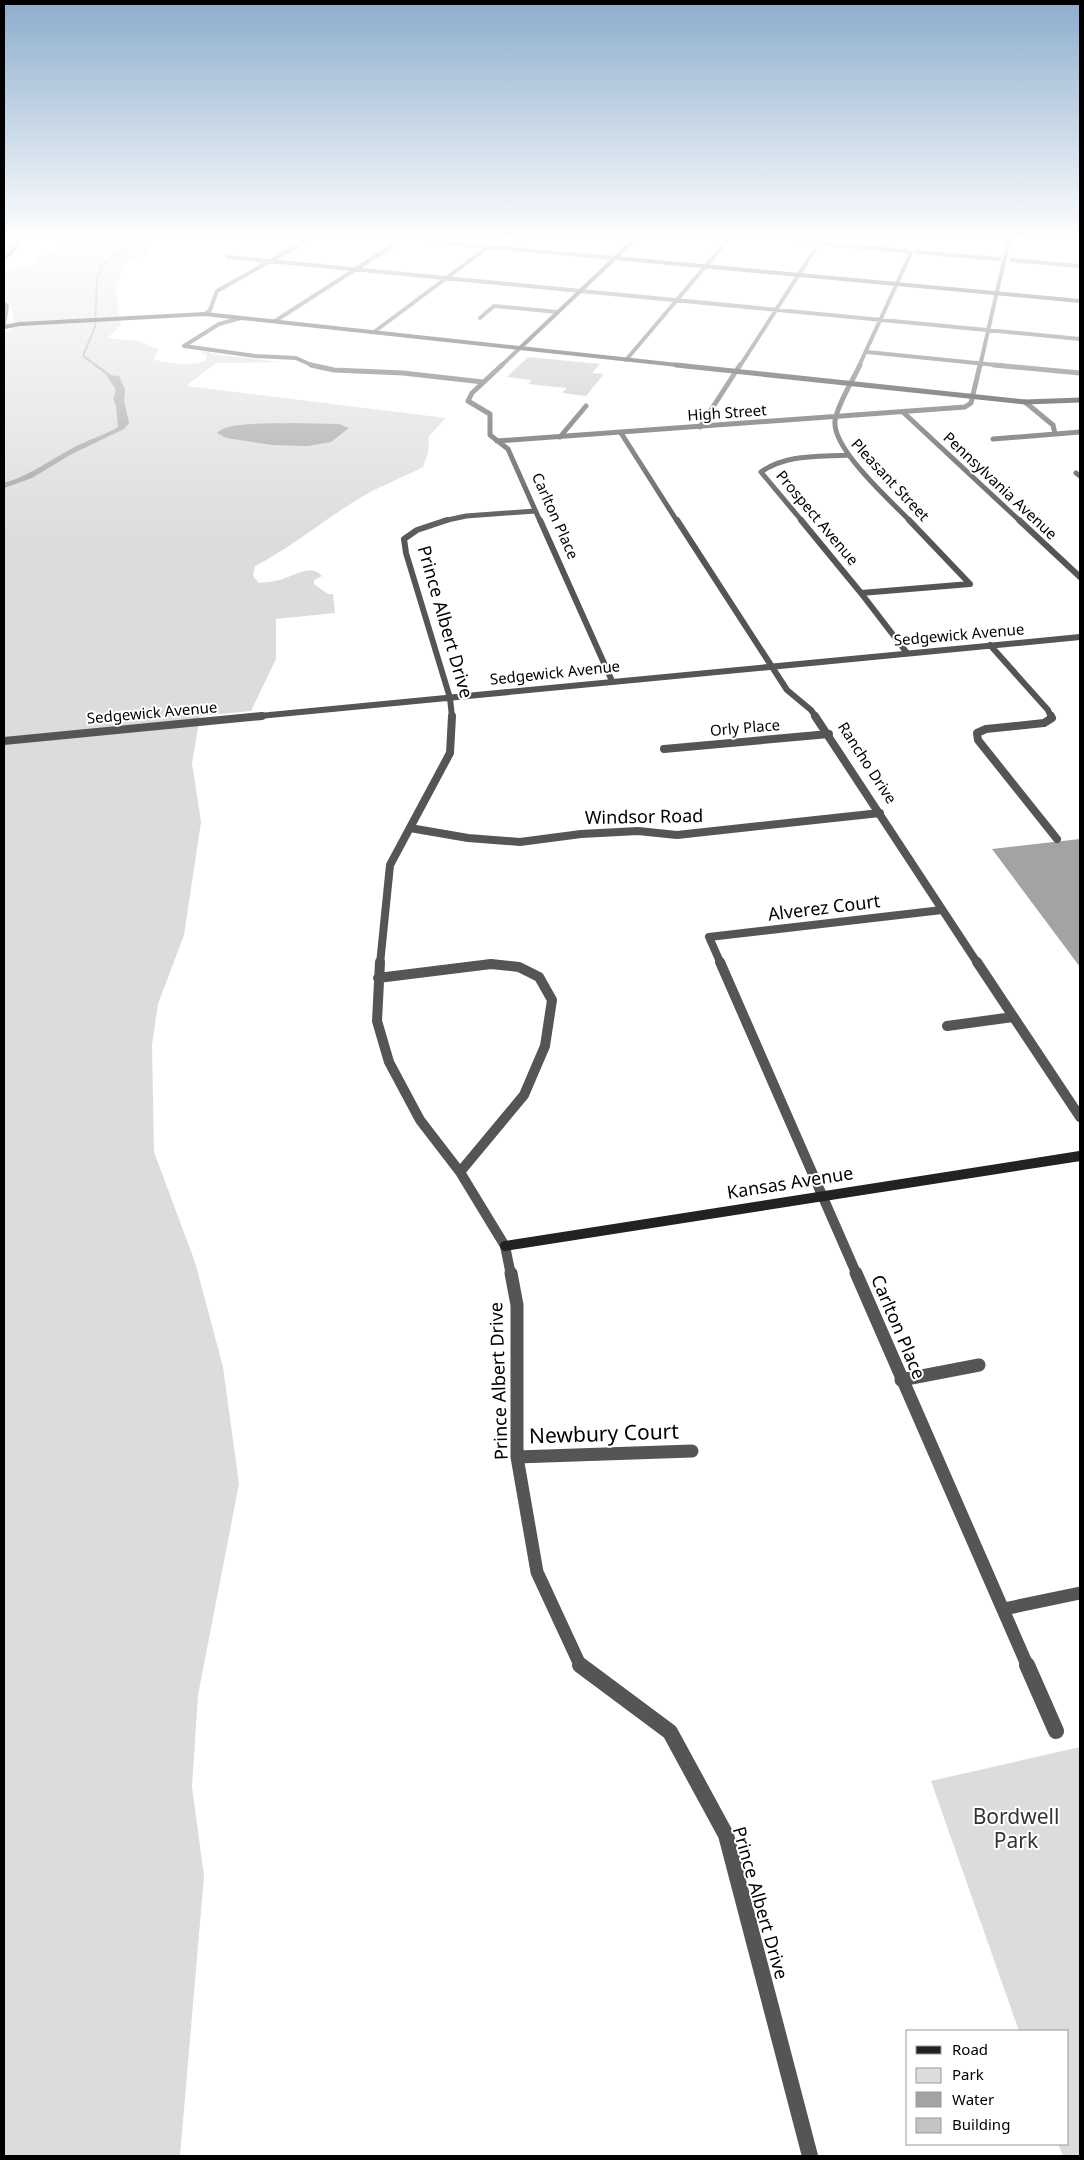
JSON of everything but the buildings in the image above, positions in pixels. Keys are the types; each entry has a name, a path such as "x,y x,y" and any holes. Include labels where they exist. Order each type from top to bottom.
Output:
{"street":[{"path":"189,343 184,346 255,356 296,358 325,369 483,382 525,343"},
{"path":"473,343 1025,402 1080,400"},
{"path":"626,360 641,343"},
{"path":"700,427 754,343"},
{"path":"836,417 871,343"},
{"path":"972,396 984,343"},
{"path":"867,352 1080,372"},
{"name":"Carlton Place","path":"483,382 472,393 468,401 490,414 490,435 508,448 612,681"},
{"name":"High Street","path":"497,441 959,408 970,403 972,396"},
{"path":"1025,402 1054,425 1054,434"},
{"path":"560,437 586,406"},
{"name":"Pennsylvania Avenue","path":"904,413 1080,577"},
{"name":"Pleasant Street","path":"836,417 834,425 836,438 848,455 970,584 861,592"},
{"path":"993,439 1080,432"},
{"name":"Rancho Drive","path":"622,433 771,667 787,690 811,710 830,734 942,910 1080,1117"},
{"name":"Prospect Avenue","path":"848,455 781,461 768,466 761,472 861,592 907,653"},
{"name":"Prince Albert Drive","path":"535,511 457,518 430,524 413,531 404,539 406,553 450,698 453,724 450,754 390,865 378,978 377,1021 389,1062 420,1120 460,1172 505,1246 517,1305 518,1457 537,1572 581,1667 670,1732 726,1835 810,2156"},
{"name":"Sedgewick Avenue","path":"4,741 1080,637"},
{"path":"990,645 1048,710 1052,718 1044,723 986,729 977,733 978,740 1057,839"},
{"name":"Orly Place","path":"664,749 830,734"},
{"name":"Windsor Road","path":"410,828 468,838 520,842 581,834 638,831 678,835 880,813"},
{"name":"Alverez Court","path":"709,937 942,910"},
{"name":"Carlton Place","path":"709,937 1056,1731"},
{"path":"378,978 491,964 519,967 539,977 552,1000 545,1046 524,1095 460,1172"},
{"path":"947,1026 1013,1016"},
{"name":"Kansas Avenue","path":"505,1246 1080,1156"},
{"path":"901,1380 979,1365"},
{"name":"Newbury Court","path":"518,1457 692,1451"},
{"path":"1004,1609 1080,1593"}],"green space":[{"path":"4,343 143,343 158,349 154,360 174,363 194,364 206,360 207,355 202,351 281,362 216,363 186,386 446,418 429,436 428,453 423,467 365,495 283,550 255,566 253,576 259,583 270,582 310,570 318,573 322,576 314,580 314,584 328,594 333,594 335,613 276,619 276,659 251,711 200,716 192,763 201,822 184,935 158,1004 152,1045 154,1152 195,1262 223,1367 239,1484 198,1695 192,1787 204,1876 180,2156 4,2156"},
{"name":"Bordwell Park","path":"1080,1747 1080,2156 1063,2156 1058,2145 1069,2145 1069,2030 1019,2030 931,1781"}],"water":[{"path":"106,375 119,376 125,389 124,401 129,423 124,429 70,455 32,478 4,488 4,483 25,475 73,448 118,427 116,406 113,399 116,390"},
{"path":"339,424 349,428 331,442 308,446 272,445 226,438 217,433 222,429 241,425"},
{"path":"1080,839 1080,967 992,849"}],"waterway":[{"path":"88,343 83,356 97,366"},
{"path":"95,365 115,379"}]}
